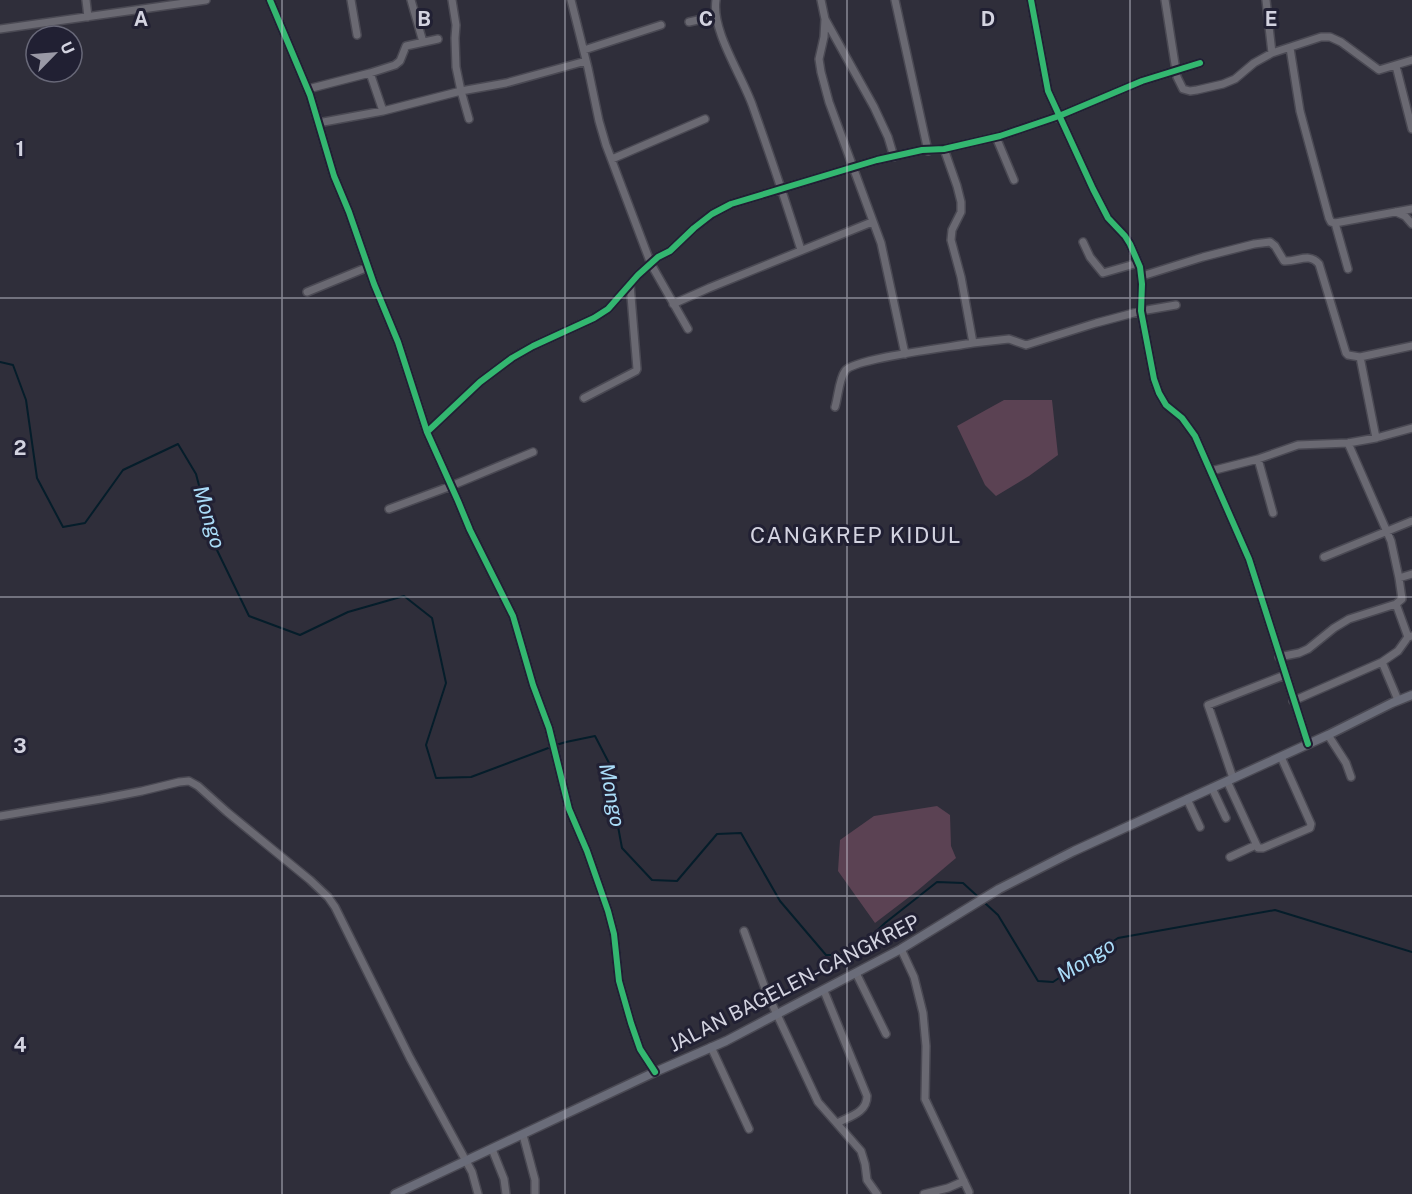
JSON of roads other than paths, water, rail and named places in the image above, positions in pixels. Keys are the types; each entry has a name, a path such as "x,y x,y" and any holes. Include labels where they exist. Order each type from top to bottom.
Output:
{"main road":[{"name":"JALAN BAGELEN-CANGKREP","path":"395,1194 777,1015 901,949 999,889 1074,851 1412,695"}],"street":[{"path":"86,0 88,16"},
{"path":"0,29 206,0"},
{"path":"270,0 308,89 334,176 398,342 427,432 470,530 513,616 533,685 549,728 569,809 608,911 614,934 619,981 631,1023 640,1050 655,1072"},
{"path":"351,0 357,35"},
{"path":"411,0 423,42"},
{"path":"452,0 456,25 456,67 469,120"},
{"path":"571,0 599,121 612,159 651,264 688,329"},
{"path":"716,0 716,16 721,33 752,104 801,250"},
{"path":"821,0 825,19 819,59 822,72 830,102 880,243 904,354"},
{"path":"895,0 928,151"},
{"path":"1031,0 1048,91 1084,172 1108,218 1125,236 1138,263 1142,276 1141,311 1154,379 1159,393 1166,405 1182,418 1195,436 1249,559 1308,744"},
{"path":"1164,0 1175,70 1183,89 1190,91 1235,79 1254,63 1272,53 1316,38 1330,37 1341,42 1379,70 1412,60"},
{"path":"1266,0 1272,53"},
{"path":"689,22 716,16"},
{"path":"825,19 874,107 888,136 894,157"},
{"path":"584,50 661,25"},
{"path":"308,89 395,65 400,61 406,46 438,39"},
{"path":"1290,48 1300,111 1329,218 1335,224 1348,269"},
{"path":"318,123 506,83 586,61"},
{"path":"427,432 480,382 512,358 608,309 658,257 670,251 712,214 731,204 912,152 944,149 996,137 1059,116 1142,81 1200,63"},
{"path":"1396,66 1412,129"},
{"path":"370,73 382,111"},
{"path":"612,159 705,119"},
{"path":"996,137 1014,180"},
{"path":"944,149 961,202 962,212 952,230 951,240 961,277 973,343"},
{"path":"1335,224 1412,209"},
{"path":"1396,212 1405,216 1412,224"},
{"path":"673,304 872,222"},
{"path":"1142,276 1267,241 1275,246 1284,261 1310,258 1317,260 1320,264 1348,355 1360,357 1412,346"},
{"path":"1083,242 1090,257 1103,273 1138,263"},
{"path":"307,292 368,267"},
{"path":"584,398 637,369 630,284"},
{"path":"835,407 846,368 858,363 1009,339 1026,345 1096,323 1141,311 1176,305"},
{"path":"1360,357 1376,438"},
{"path":"1211,471 1258,459 1298,445 1348,443 1412,428"},
{"path":"1279,657 1308,649 1349,619 1396,604 1402,599 1394,550 1348,443"},
{"path":"389,509 533,452"},
{"path":"1258,459 1273,513"},
{"path":"1324,557 1412,521"},
{"path":"1399,578 1412,574"},
{"path":"1293,701 1382,662 1398,651 1410,637 1396,604"},
{"path":"1382,662 1398,700"},
{"path":"1281,757 1311,826 1263,848 1258,848 1230,780 1208,705 1285,675"},
{"path":"1328,735 1346,763 1351,777"},
{"path":"0,816 154,789 179,782 189,781 198,786 328,897 410,1058 466,1161 478,1194"},
{"path":"1212,788 1226,818"},
{"path":"1187,799 1200,827"},
{"path":"1230,857 1256,845"},
{"path":"744,931 766,991 818,1102 861,1151 866,1164 867,1180 877,1194"},
{"path":"901,949 914,976 923,1013 926,1046 925,1099 969,1192"},
{"path":"856,973 886,1034"},
{"path":"824,990 867,1096 867,1103 862,1110 837,1123"},
{"path":"711,1047 749,1129"},
{"path":"522,1135 535,1180 535,1194"},
{"path":"492,1149 504,1179 506,1194"},
{"path":"924,1194 964,1181"}],"waterway":[{"name":"Mongo","path":"0,362 13,365 26,400 37,478 63,527 85,523 123,470 178,444 196,474 215,546 249,616 300,635 348,612 404,596 432,618 446,683 426,745 436,778 471,777 551,747"},
{"name":"Mongo","path":"556,745 595,736 609,763 622,848 652,880 677,881 717,834 741,833 780,901 826,955 851,955 885,923 937,882 963,883 998,915 1038,981 1053,982 1118,938 1275,910 1412,952"}],"district":[{"name":"CANGKREP KIDUL","path":"856,535"}]}
